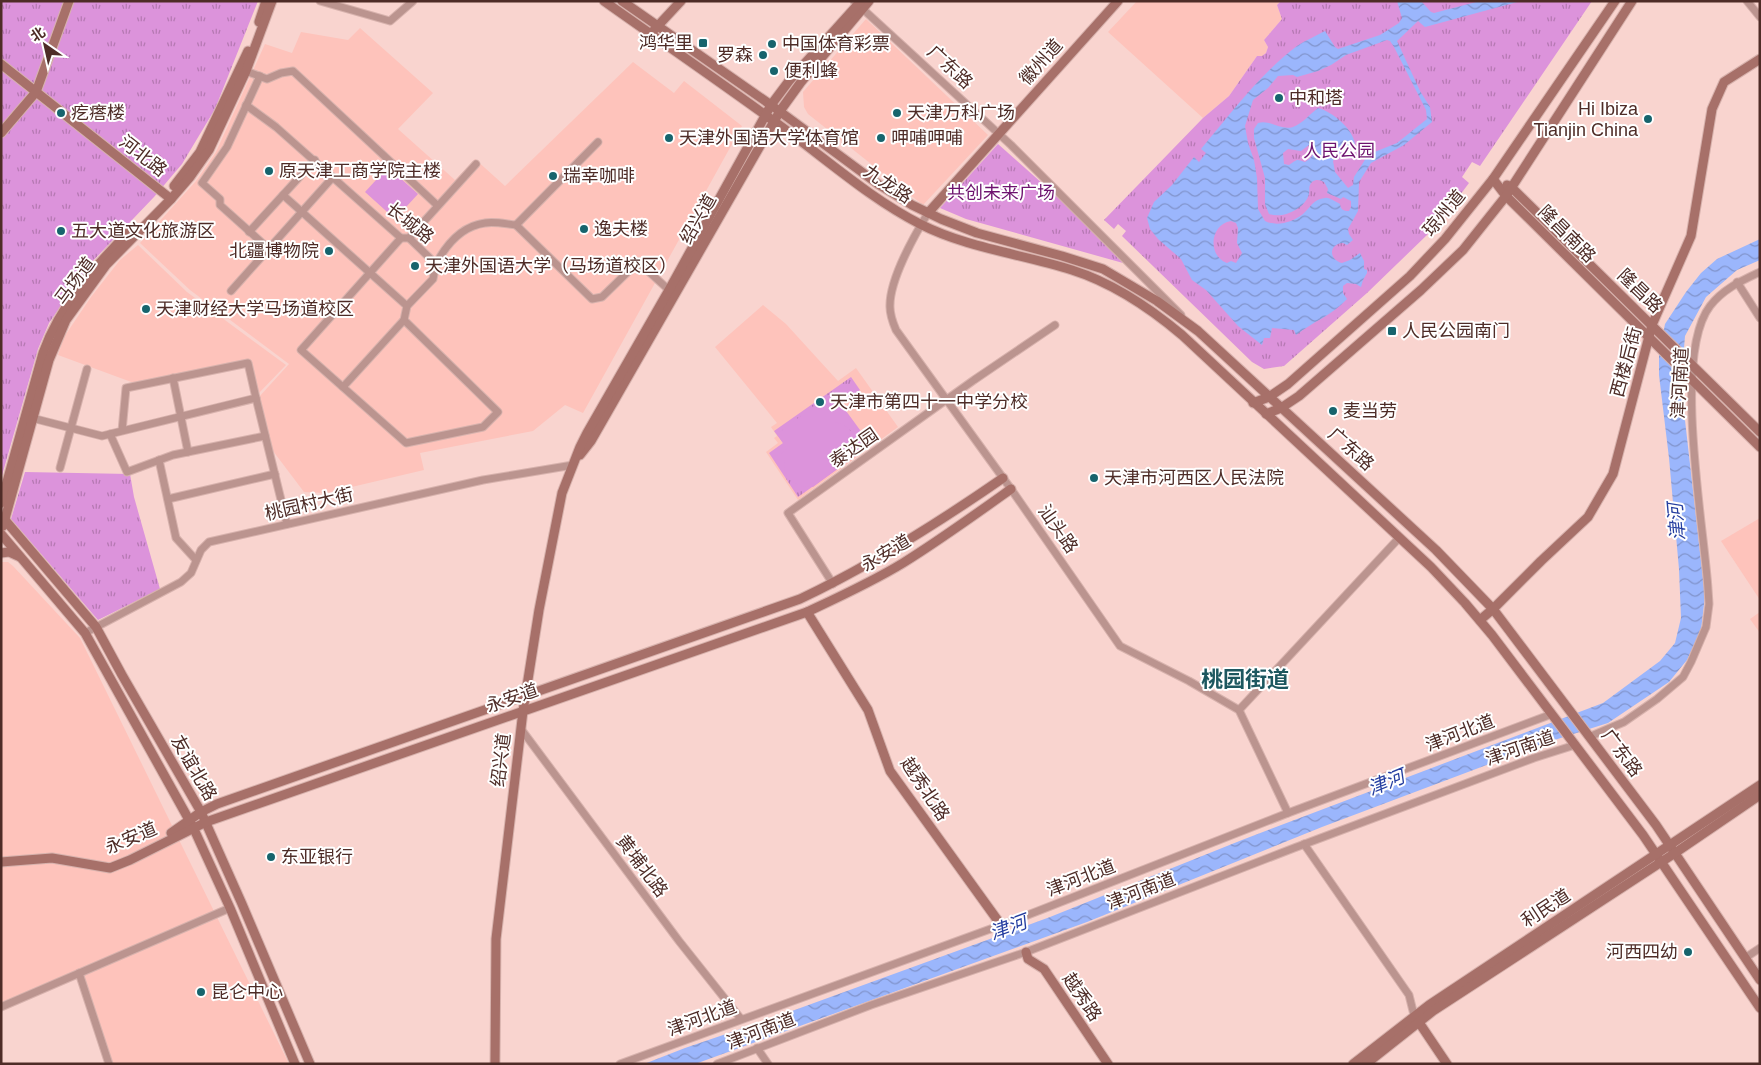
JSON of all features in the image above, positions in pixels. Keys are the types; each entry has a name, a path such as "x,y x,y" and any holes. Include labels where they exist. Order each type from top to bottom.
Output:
{"main road":[{"path":"1,133 36,92 69,1"},
{"name":"马场道","path":"243,70 266,1"},
{"name":"马场道","path":"1,532 49,360 66,320 106,265 168,197 200,152 243,70 272,1"},
{"name":"九龙路","path":"604,1 765,115 879,200 921,224 976,245 1073,270 1092,277 1149,310 1182,335"},
{"name":"九龙路","path":"622,1 780,111 878,184 928,213 977,233 1103,269 1157,301 1198,331"},
{"path":"650,34 681,1"},
{"name":"绍兴道","path":"495,1064 496,939 523,711 539,610 562,493 587,432 669,290 771,105 789,81 859,4 870,1"},
{"name":"徽州道","path":"928,213 1118,1"},
{"name":"琼州道","path":"1253,403 1269,397 1288,384 1410,276 1445,240 1493,179 1615,1"},
{"path":"1266,414 1281,408 1299,396 1442,271 1463,250 1506,196 1632,1"},
{"name":"绍兴道","path":"573,465 591,441 780,111 859,4"},
{"name":"西楼后街","path":"1480,620 1588,517 1616,466 1655,328 1691,236 1712,109 1724,82 1760,60"},
{"name":"河北路","path":"1,64 168,197"},
{"name":"隆昌路","path":"1493,179 1511,187 1760,432"},
{"name":"隆昌南路","path":"1493,179 1506,196 1688,376"},
{"name":"马场道","path":"1,503 50,334 84,281 103,258 168,197"},
{"name":"广东路","path":"1198,331 1430,543 1493,609 1672,849 1760,980"},
{"name":"广东路","path":"1182,335 1438,574 1480,620 1659,858 1760,1008"},
{"path":"1688,376 1760,447"},
{"name":"永安道","path":"1,862 52,858 110,868 130,860 191,824 201,812 217,804 800,599 833,584 889,553 936,524 1003,478"},
{"name":"永安道","path":"1,857 56,854 92,861 112,861 191,824 206,822 807,612 855,590 902,563 961,525 1011,489"},
{"name":"友谊北路","path":"3,520 96,627 122,676 201,812 310,1064"},
{"name":"友谊北路","path":"1,532 85,633 191,824 230,908 295,1064"},
{"path":"1,553 9,552 24,560"},
{"name":"越秀北路","path":"807,612 868,710 890,771 1001,925"},
{"name":"利民道","path":"1353,1064 1416,1019 1659,858 1760,785"},
{"name":"利民道","path":"1672,849 1760,795"},
{"name":"越秀路","path":"1025,949 1028,959 1044,969 1108,1064"},
{"path":"1416,1019 1447,1064"},
{"name":"利民道","path":"1366,1064 1416,1019"}],"street":[{"path":"320,1 390,21 413,1"},
{"path":"1747,1 1760,17"},
{"name":"广东路","path":"859,4 998,133 1198,331"},
{"path":"243,70 267,79 281,73 293,72 437,205"},
{"path":"260,76 227,147 202,183 220,199 220,205 268,249"},
{"name":"长城路","path":"246,105 315,160 401,238 409,238 436,264 445,248 463,231 485,223 516,225"},
{"path":"598,142 516,225 592,299 602,297 638,262 669,290"},
{"path":"249,232 315,160"},
{"path":"409,238 476,164"},
{"path":"231,291 333,178"},
{"path":"283,195 407,306"},
{"name":"汕头路","path":"928,213 905,255 894,285 890,309 896,330 1011,489 1120,646 1189,681 1239,710"},
{"path":"401,238 301,350 406,443 483,427 498,412 404,320"},
{"path":"343,387 404,320 407,306 433,279 436,264"},
{"name":"津河南道","path":"1589,737 1624,722 1657,699 1683,677 1692,662 1706,627 1709,604 1708,589 1688,376 1698,335 1709,307 1737,282 1760,272"},
{"path":"1737,282 1760,318"},
{"name":"泰达园","path":"833,584 788,513 1055,324"},
{"path":"122,431 126,388 248,363 287,524"},
{"path":"60,468 87,369"},
{"path":"173,378 188,452"},
{"path":"32,418 102,436 256,398"},
{"path":"110,434 127,472 173,455 265,436"},
{"path":"159,460 176,538 196,560"},
{"name":"桃园村大街","path":"85,633 181,582 191,573 201,550 209,542 483,480 573,465"},
{"path":"168,499 275,474"},
{"path":"1288,813 1239,710 1399,538"},
{"name":"津河北道","path":"620,1064 1001,925 1288,813 1552,714"},
{"name":"黄埔北路","path":"521,729 679,941 741,1019"},
{"name":"津河南道","path":"717,1064 1534,758 1575,745"},
{"path":"1304,844 1409,996 1416,1019"},
{"path":"1,1007 230,908"},
{"path":"1745,958 1760,948"},
{"path":"79,973 109,1064"},
{"path":"757,1048 768,1064"}],"shaded area":[{"path":"1137,1 1281,1 1277,5 1282,19 1264,40 1268,47 1266,53 1262,56 1257,56 1229,96 1203,118 1108,32"},
{"name":"天津万科广场","path":"866,19 988,135 923,205 808,114 804,107 803,92"},
{"name":"天津外国语大学（马场道校区）","path":"360,28 433,93 398,129 455,180 475,159 505,186 633,62 674,93 684,81 742,126 583,413 565,405 533,431 420,453 424,470 326,493 304,492 270,447 259,397 289,364 190,290 140,243 196,181 216,152 265,44 292,53 301,32 348,40"},
{"name":"天津财经大学马场道校区","path":"138,245 187,292 286,365 258,394 250,360 134,383 58,355 64,337 91,297 120,260"},
{"name":"天津市第四十一中学分校","path":"763,305 786,324 838,381 856,368 898,427 798,500 766,452 778,443 774,438 777,436 771,427 777,423 715,347"},
{"path":"1760,518 1760,600 1721,541"},
{"path":"1,562 8,562 13,566 80,638 289,1064 109,1064 78,974 1,1004"},
{"path":"1760,612 1760,633 1750,619"}],"green space":[{"name":"五大道文化旅游区","path":"1,1 258,1 215,109 182,164 154,197 89,265 49,323 38,349 1,479"},
{"name":"人民公园","path":"1281,1 1592,1 1480,166 1472,162 1462,177 1469,183 1427,235 1367,293 1284,366 1264,369 1252,362 1122,236 1126,231 1118,224 1114,229 1104,220 1203,118 1229,96 1257,56 1262,56 1266,53 1268,47 1264,40 1282,19 1277,5"},
{"name":"共创未来广场","path":"998,144 1079,216 1123,263 966,219 940,208"},
{"path":"388,167 418,194 395,219 365,192"},
{"path":"851,377 860,390 841,404 871,445 798,497 769,453 783,443 774,431"},
{"path":"831,393 842,408 838,411 842,417 835,422 842,424 851,431 855,441 854,453 851,459 813,487 801,486 788,479 785,473 784,460 778,464 774,458 787,449 777,434"},
{"path":"25,472 130,474 134,497 160,589 98,620 11,519"}],"water":[{"path":"1397,1 1421,1 1434,13 1480,1 1521,1 1425,27 1418,21 1397,41 1420,91 1430,107 1432,122 1404,145 1371,163 1359,182 1358,211 1348,229 1353,240 1347,245 1343,243 1338,244 1332,252 1335,259 1342,263 1360,253 1364,261 1364,269 1367,270 1361,287 1356,284 1347,283 1343,286 1343,293 1347,299 1335,310 1296,335 1294,330 1272,328 1270,338 1264,338 1262,345 1238,326 1206,290 1192,280 1181,259 1158,239 1150,229 1147,218 1154,202 1172,185 1194,157 1199,162 1206,153 1201,149 1246,94 1283,57 1297,46 1325,31 1338,49 1380,35 1399,23 1402,18","holes":["1387,40 1394,47 1426,110 1427,119 1397,143 1372,153 1360,144 1358,147 1368,155 1354,177 1353,185 1348,188 1335,172 1333,161 1346,146 1355,144 1346,127 1336,117 1318,108 1293,127 1289,128 1267,122 1258,123 1254,129 1254,138 1265,178 1265,204 1269,214 1281,215 1293,212 1307,199 1311,183 1316,180 1324,182 1328,189 1327,193 1351,201 1349,211 1343,210 1340,204 1335,201 1325,198 1315,202 1303,214 1290,221 1280,224 1265,221 1258,209 1257,178 1245,126 1253,100 1268,88 1278,76 1293,75 1297,77 1318,71 1346,55","1309,145 1314,151 1305,162 1297,160 1289,165 1284,164 1283,153 1288,149 1301,151","1231,221 1236,223 1238,228 1237,243 1242,253 1236,263 1231,261 1227,263 1216,254 1214,247 1215,234 1224,223"]},
{"name":"津河","path":"1760,239 1760,260 1737,270 1706,297 1685,336 1681,385 1705,596 1701,630 1687,660 1669,682 1608,723 1545,743 1322,827 1087,922 695,1064 644,1064 1050,917 1242,840 1603,703 1660,661 1675,643 1681,618 1679,569 1669,458 1659,375 1659,355 1665,324 1701,273 1717,259"}],"place":[{"name":"鸿华里","path":"703,43"},
{"name":"中国体育彩票","path":"772,44"},
{"name":"罗森","path":"763,55"},
{"name":"便利蜂","path":"774,71"},
{"name":"中和塔","path":"1279,98"},
{"name":"疙瘩楼","path":"61,113"},
{"name":"天津万科广场","path":"897,113"},
{"name":"Hi Ibiza Tianjin China","path":"1648,119"},
{"name":"天津外国语大学体育馆","path":"669,138"},
{"name":"呷哺呷哺","path":"881,138"},
{"name":"原天津工商学院主楼","path":"269,171"},
{"name":"瑞幸咖啡","path":"553,176"},
{"name":"逸夫楼","path":"584,229"},
{"name":"五大道文化旅游区","path":"61,231"},
{"name":"北疆博物院","path":"329,251"},
{"name":"天津外国语大学（马场道校区）","path":"415,266"},
{"name":"天津财经大学马场道校区","path":"146,309"},
{"name":"人民公园南门","path":"1392,331"},
{"name":"天津市第四十一中学分校","path":"820,402"},
{"name":"麦当劳","path":"1333,411"},
{"name":"天津市河西区人民法院","path":"1094,478"},
{"name":"东亚银行","path":"271,857"},
{"name":"河西四幼","path":"1688,952"},
{"name":"昆仑中心","path":"201,992"}],"district":[{"name":"桃园街道","path":"1245,679"}]}
